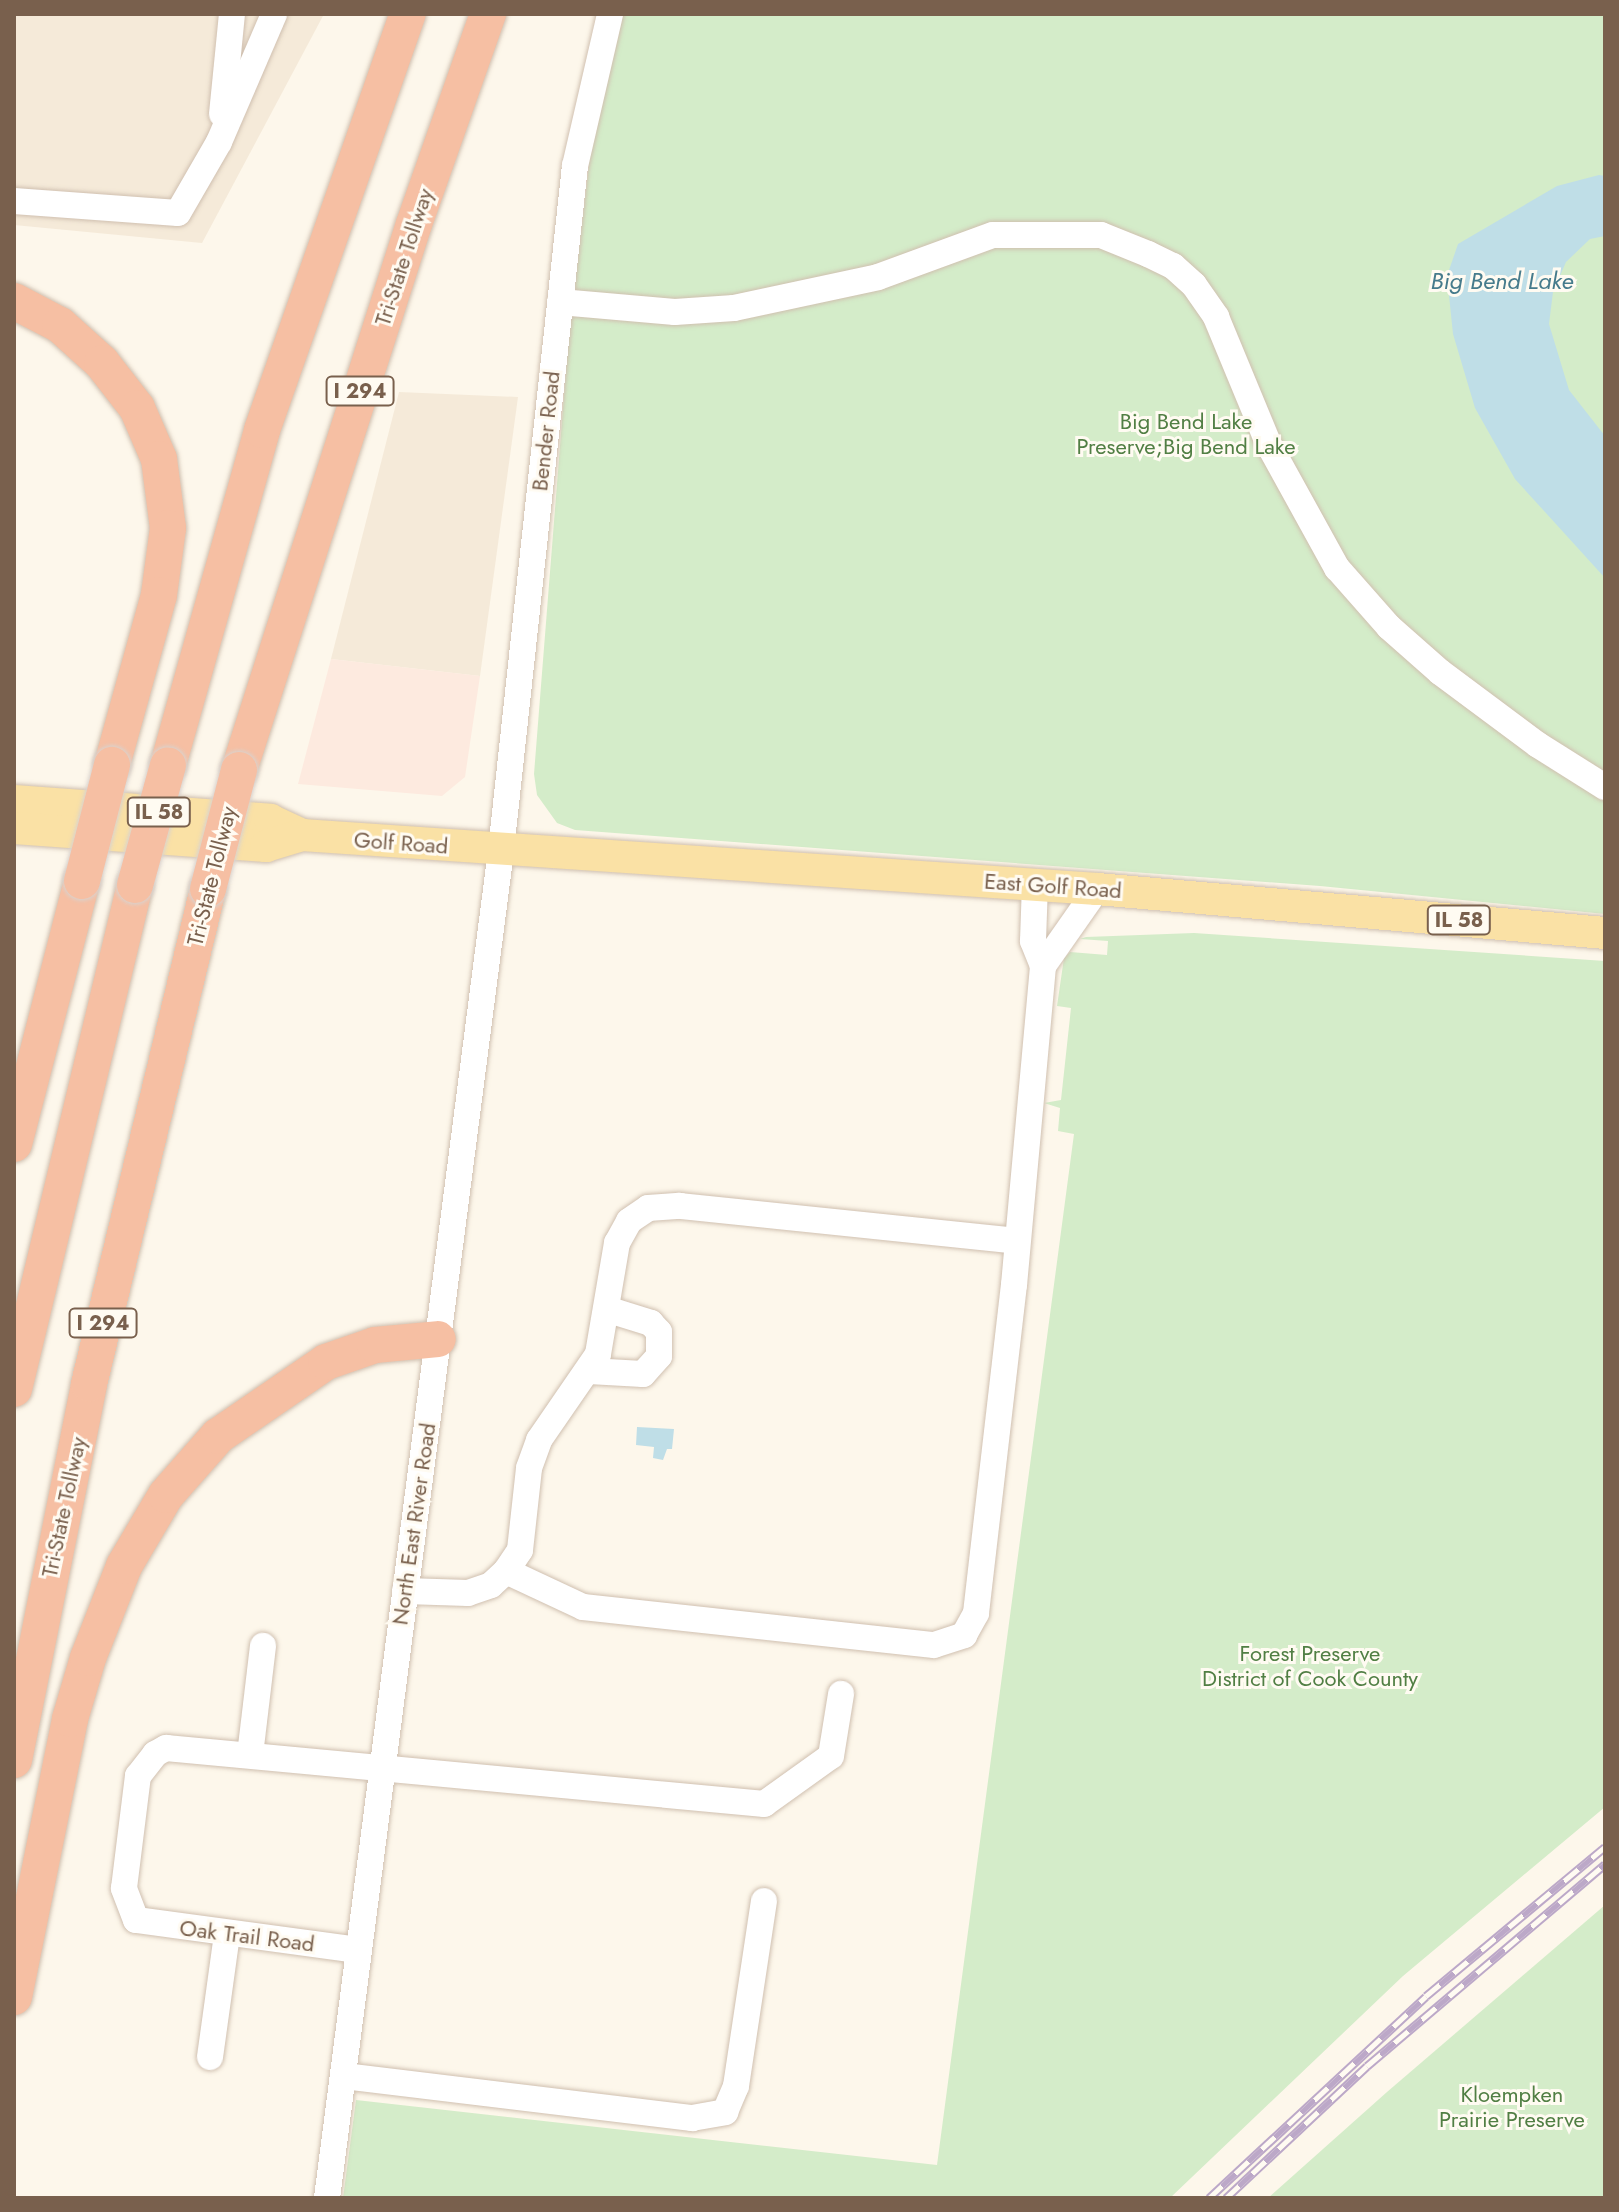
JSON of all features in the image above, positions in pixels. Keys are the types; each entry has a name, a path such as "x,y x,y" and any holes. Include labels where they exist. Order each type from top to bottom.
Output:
{"highway":[{"path":"14,1389 135,885 262,430 408,14"},
{"name":"Tri-State Tollway","path":"14,1760 92,1369 239,770 414,224 488,14"},
{"path":"14,301 60,325 102,363 137,408 159,459 168,528 159,595 14,1144"},
{"path":"14,1997 70,1719 88,1658 124,1566 166,1495 218,1436 326,1362 375,1345 438,1339"}],"main road":[{"name":"Golf Road","path":"14,801 270,820 302,835 501,850"},
{"name":"Golf Road","path":"14,828 266,846 302,835"},
{"name":"East Golf Road","path":"501,850 1097,889 1605,933"}],"street":[{"path":"219,142 232,14"},
{"path":"14,201 178,213 219,142 274,14"},
{"name":"Bender Road","path":"501,850 575,166 610,14"},
{"path":"560,302 675,312 734,308 878,277 993,235 1101,235 1148,254 1173,266 1194,285 1216,317 1269,445 1337,568 1389,627 1440,672 1538,745 1605,787"},
{"name":"North East River Road","path":"327,2198 501,850"},
{"path":"506,1571 583,1607 934,1645 964,1635 976,1613 1043,966 1033,941 1035,885"},
{"path":"1043,966 1097,889"},
{"path":"405,1591 468,1593 491,1585 506,1571 520,1550 529,1468 539,1440 598,1354 617,1243 629,1221 648,1208 680,1206 1016,1241"},
{"path":"589,1371 643,1374 659,1356 659,1332 651,1323 606,1309"},
{"path":"263,1646 250,1755 764,1804 802,1782 831,1756 841,1694"},
{"name":"Oak Trail Road","path":"250,1755 166,1748 138,1776 124,1888 136,1920 227,1935 358,1950"},
{"path":"344,2076 692,2118 725,2112 736,2086 764,1901"},
{"path":"210,2057 227,1935"}],"shaded area":[{"path":"14,14 324,14 202,243 14,225"},
{"path":"399,392 518,397 480,676 331,659"},
{"path":"331,659 480,676 465,777 442,796 298,784"}],"green space":[{"name":"Big Bend Lake Preserve;Big Bend Lake","path":"621,14 1605,14 1605,914 1320,886 575,830 557,823 537,795 534,774 568,345 592,138"},
{"name":"Forest Preserve District of Cook County","path":"1194,933 1605,961 1605,1807 1403,1976 1170,2198 343,2198 356,2100 937,2165 1074,1134 1058,1131 1060,1108 1044,1103 1061,1100 1071,1008 1057,1006 1064,958 1070,952 1107,955 1108,941 1080,939 1086,937"},
{"name":"Kloempken Prairie Preserve","path":"1605,1905 1605,2198 1268,2198 1387,2092"}],"water":[{"name":"Big Bend Lake","path":"1605,176 1605,236 1590,239 1566,262 1553,292 1549,324 1569,390 1605,436 1605,578 1515,479 1475,408 1453,334 1447,276 1458,244 1557,186"},
{"path":"637,1427 674,1429 672,1449 667,1449 663,1460 653,1458 654,1447 636,1445"}],"railway":[{"path":"1209,2198 1426,1996 1605,1847"},
{"path":"1226,2198 1367,2066 1605,1864"}]}
